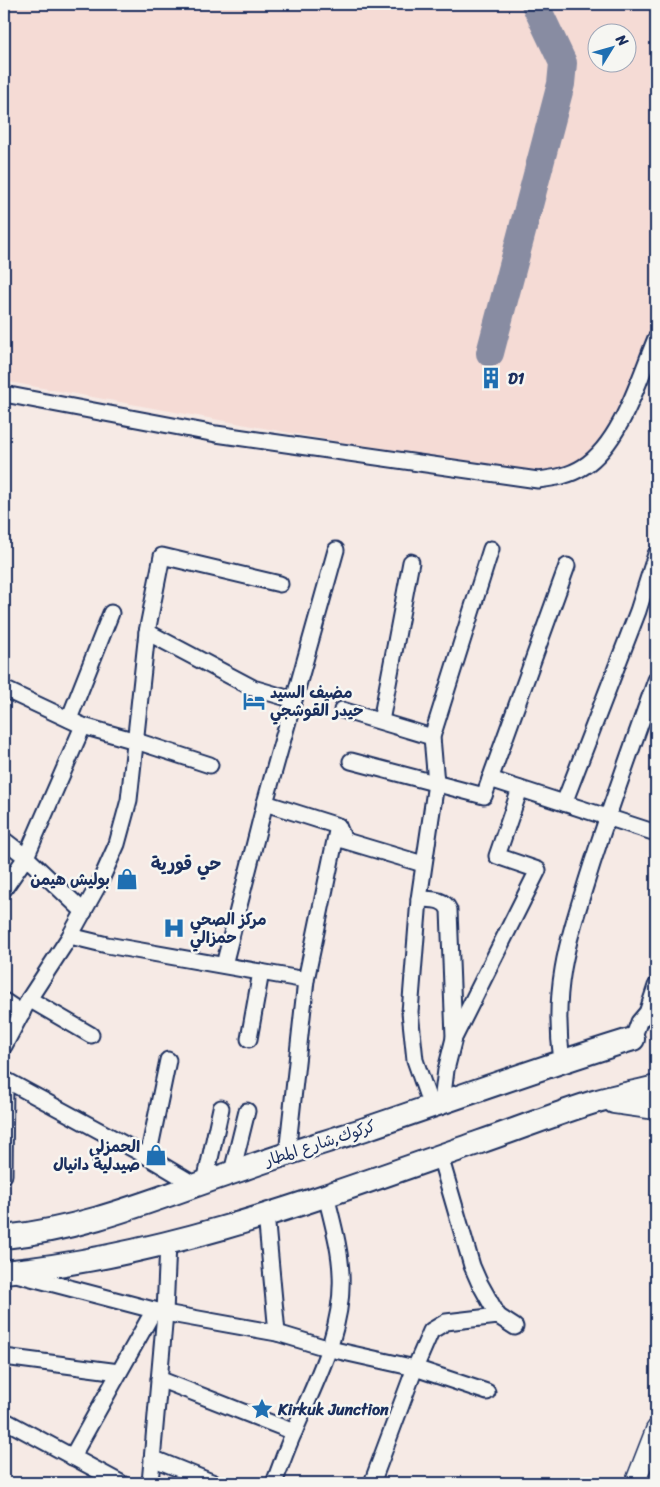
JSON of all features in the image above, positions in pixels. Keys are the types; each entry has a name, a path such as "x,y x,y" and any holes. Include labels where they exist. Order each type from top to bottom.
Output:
{"highway":[{"name":"كركوك,شارع المطار","path":"4,1237 38,1234 79,1225 149,1203 200,1183 562,1060 633,1039"},
{"path":"4,1272 105,1257 168,1243 326,1195 603,1100 656,1087"},
{"path":"603,1100 656,1108"}],"main road":[{"path":"634,1483 656,1428"},
{"path":"646,1483 656,1457"}],"street":[{"path":"4,394 216,434 538,480 561,477 582,468 600,454 614,436 656,338"},
{"path":"436,1104 415,1060 410,1028 410,996 419,899 436,783 432,737 492,548"},
{"path":"224,966 266,803 336,550"},
{"path":"564,803 638,611 656,554"},
{"path":"4,1046 29,998 84,912 106,869 124,825 129,800 147,632 162,556 280,584"},
{"path":"381,721 411,562"},
{"path":"351,761 484,796 566,566"},
{"path":"4,889 26,857 76,722 111,613"},
{"path":"147,632 253,688 294,700"},
{"path":"562,1060 558,1022 560,983 567,944 607,817 656,680"},
{"path":"4,689 76,722 210,765"},
{"path":"342,710 432,737"},
{"path":"490,779 656,833"},
{"path":"436,1104 454,1038 538,870 497,856 520,789"},
{"path":"266,803 340,835 423,864"},
{"path":"287,1154 306,980 340,835"},
{"path":"4,840 26,857 84,912"},
{"path":"419,899 440,901 450,910 454,1038"},
{"path":"70,936 107,945 306,980"},
{"path":"249,1040 261,972"},
{"path":"633,1039 639,1022 652,1007 656,986"},
{"path":"29,998 91,1035"},
{"path":"4,1002 22,1012"},
{"path":"148,1157 168,1060"},
{"path":"4,1175 4,1079 200,1183 221,1108"},
{"path":"232,1172 247,1111"},
{"path":"440,1156 467,1252 479,1282 498,1316 515,1327"},
{"path":"274,1483 330,1349 340,1306 341,1274 337,1239 326,1195"},
{"path":"266,1214 277,1333"},
{"path":"150,1483 159,1379 160,1312 168,1243"},
{"path":"4,1272 160,1312 277,1333 330,1349 415,1368 487,1392"},
{"path":"72,1457 119,1372 160,1312"},
{"path":"372,1483 429,1334 437,1326 446,1322 498,1316"},
{"path":"4,1357 119,1372"},
{"path":"159,1379 294,1432"},
{"path":"4,1420 121,1483"},
{"path":"152,1458 214,1483"}],"shaded area":[{"path":"4,4 656,4 656,321 618,409 603,434 587,454 575,463 557,470 530,471 341,442 4,381"}],"taxiway":[{"path":"490,353 561,84 563,63 535,4"}],"place":[{"name":"D1","path":"491,378"},
{"name":"مضيف السيد حيدر القوشجي","path":"254,701"},
{"name":"بوليش هيمن","path":"127,879"},
{"name":"مركز الصحي حمزالي","path":"174,928"},
{"name":"الحمزلي صيدلية دانيال","path":"156,1155"},
{"name":"Kirkuk Junction","path":"262,1409"}],"district":[{"name":"حي قورية","path":"186,864"}]}
